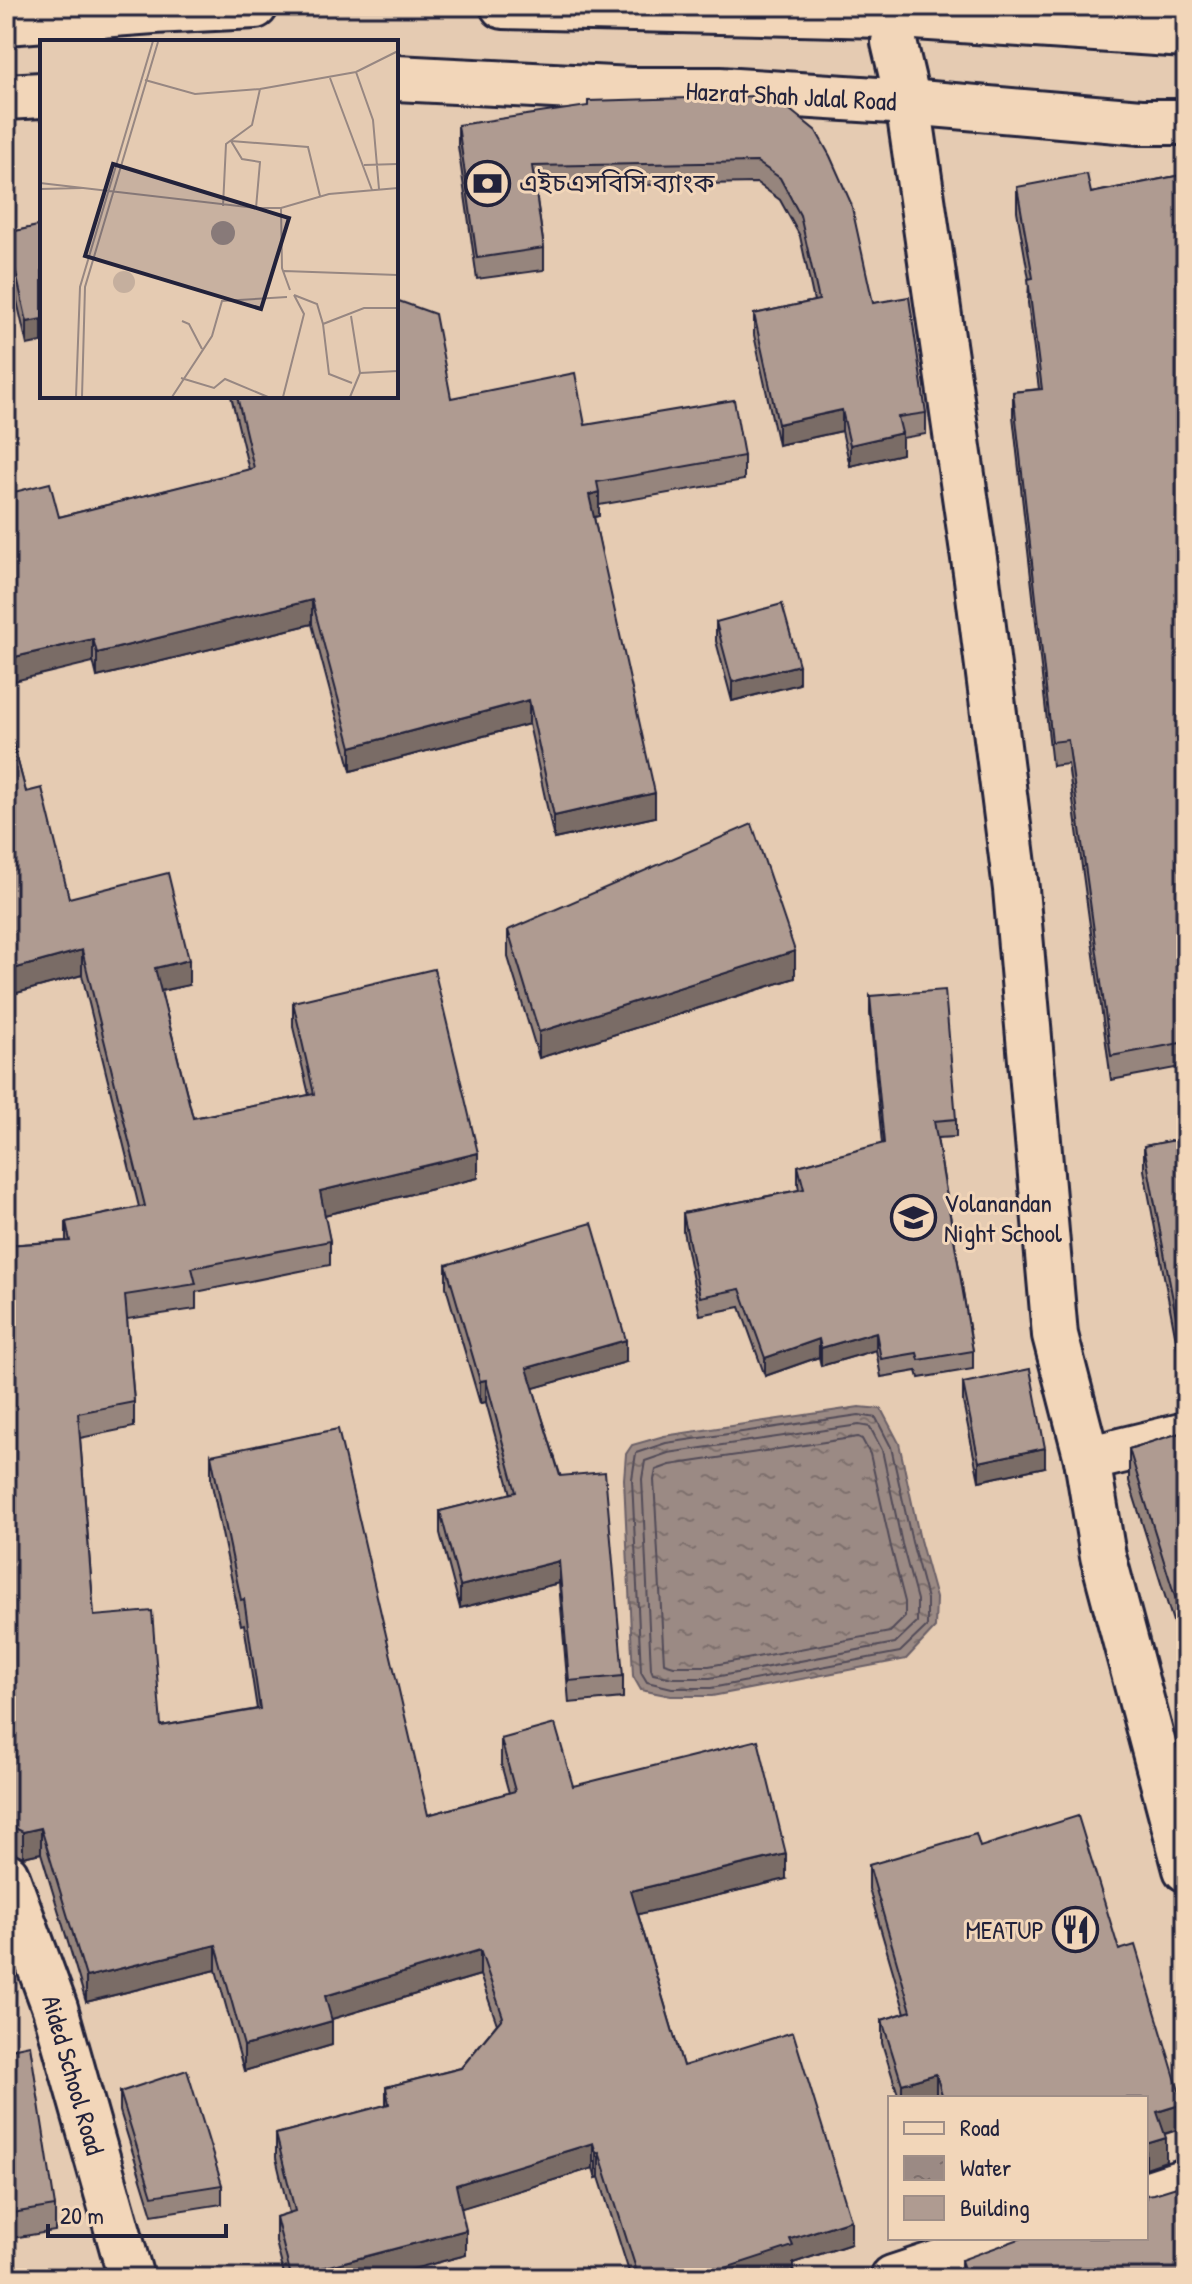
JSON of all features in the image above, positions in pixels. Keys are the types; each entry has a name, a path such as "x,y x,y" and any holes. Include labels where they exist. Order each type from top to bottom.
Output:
{"main road":[{"path":"6,22 152,26 255,6"},
{"path":"503,6 1186,35"},
{"path":"887,21 908,102 977,579 1016,889 1055,1335 1087,1459 1103,1556 1185,1865"},
{"name":"Hazrat Shah Jalal Road","path":"398,78 632,90 720,90 1141,122 1186,122"},
{"path":"6,97 40,95"},
{"path":"1087,1459 1186,1435"},
{"name":"Aided School Road","path":"6,1875 55,2008 131,2278"},
{"path":"1148,2193 1186,2181"},
{"path":"893,2278 1008,2240"}],"water":[{"path":"859,1407 881,1409 899,1443 936,1598 935,1628 906,1659 712,1696 671,1696 641,1690 633,1676 624,1479 626,1454 632,1445 664,1436"}],"building":[{"path":"758,96 789,109 816,131 830,156 851,203 873,303 909,297 926,413 898,417 902,433 850,445 842,410 778,424 754,314 819,300 800,215 780,178 757,162 532,166 544,248 477,258 458,125 588,106 588,101"},
{"path":"1087,174 1091,193 1186,174 1186,1042 1111,1056 1068,740 1052,742 1013,392 1042,389 1028,279 1033,278 1017,187"},
{"path":"40,225 40,319 27,322 7,233"},
{"path":"398,301 435,314 451,398 575,373 585,425 734,400 744,456 597,482 599,492 589,495 655,793 554,816 529,700 351,747 312,600 97,653 93,639 6,659 6,494 50,483 59,517 254,468 237,398 398,398"},
{"path":"782,604 799,665 732,682 716,622"},
{"path":"6,716 26,792 42,788 69,898 168,873 189,960 155,968 193,1118 314,1094 293,1002 434,969 478,1153 320,1191 330,1241 192,1268 196,1284 125,1295 134,1402 78,1413 94,1616 152,1611 161,1726 260,1709 244,1599 241,1600 211,1455 338,1429 428,1815 515,1791 501,1739 555,1724 573,1786 758,1740 786,1854 631,1891 683,2066 793,2032 851,2220 790,2239 793,2246 695,2278 639,2278 599,2152 596,2153 593,2143 456,2185 466,2230 291,2276 276,2217 295,2211 276,2134 389,2104 386,2087 461,2068 503,2017 480,1950 325,1996 332,2021 244,2046 216,1945 86,1977 41,1828 23,1832 6,1826 6,1245 70,1241 66,1222 145,1206 82,950 6,971"},
{"path":"752,824 795,951 539,1032 508,930"},
{"path":"945,990 956,1119 934,1121 973,1351 919,1360 917,1353 881,1359 876,1332 821,1348 819,1339 765,1358 740,1289 700,1297 683,1213 804,1189 798,1166 884,1143 870,996"},
{"path":"1186,1138 1186,1336 1180,1337 1144,1146"},
{"path":"592,1223 626,1340 527,1368 560,1476 605,1472 623,1676 569,1681 559,1561 460,1586 440,1511 516,1492 486,1380 480,1381 446,1265"},
{"path":"1030,1369 1045,1448 979,1462 963,1383"},
{"path":"1186,1431 1186,1632 1129,1449"},
{"path":"1078,1816 1119,1950 1135,1945 1183,2104 1157,2112 1166,2138 1148,2143 1148,2096 942,2096 936,2074 902,2084 882,2020 911,2011 869,1865 976,1834 980,1847"},
{"path":"30,2045 55,2206 6,2214 6,2050"},
{"path":"187,2070 222,2185 152,2196 120,2092"},
{"path":"1183,2185 1186,2193 1186,2278 967,2278 961,2260 1016,2240 1148,2240 1148,2195"}],"place":[{"name":"এইচএসবিসি ব্যাংক","path":"488,183"},
{"name":"Volanandan Night School","path":"913,1218"},
{"name":"MEATUP","path":"1075,1930"}]}
